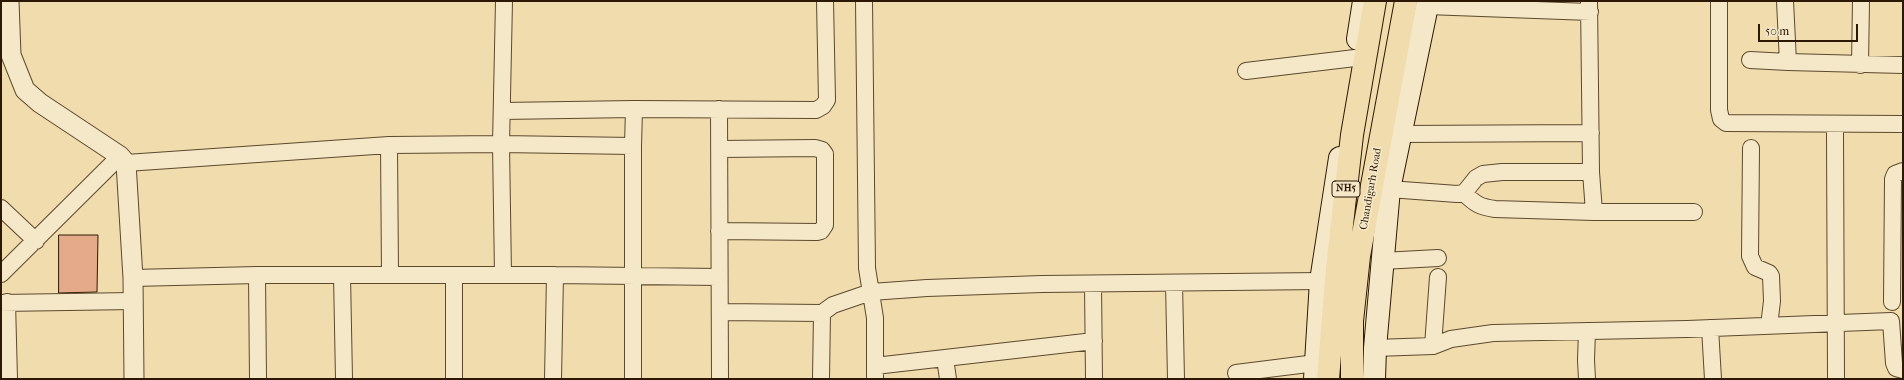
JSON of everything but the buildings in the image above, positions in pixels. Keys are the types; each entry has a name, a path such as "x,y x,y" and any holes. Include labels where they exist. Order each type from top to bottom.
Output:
{"highway":[{"name":"NH5","path":"1320,374 1337,269 1352,134 1375,1"},
{"name":"Chandigarh Road","path":"1352,379 1352,321 1359,256 1406,1"}],"main road":[{"path":"1320,374 1321,282 1364,1"},
{"path":"1374,379 1374,348 1389,189 1427,4"}],"street":[{"path":"9,1 11,55 25,90 40,103 123,159 389,145 501,144 633,146"},
{"path":"503,275 501,144 504,1"},
{"path":"502,111 634,109 816,110 823,106 827,100 825,1"},
{"path":"864,1 867,268 875,318 875,372 945,358 1094,341"},
{"path":"1719,1 1719,110 1721,119 1726,123 1903,124"},
{"path":"1785,1 1788,62"},
{"path":"1860,65 1861,1"},
{"path":"1427,4 1589,6 1591,172 1594,212"},
{"path":"1246,71 1355,58"},
{"path":"1750,60 1860,65 1903,65"},
{"path":"633,379 634,109"},
{"path":"719,109 720,379"},
{"path":"1400,134 1591,133"},
{"path":"1835,133 1836,379"},
{"path":"389,145 390,275"},
{"path":"719,231 817,232 821,231 825,225 825,154 822,150 815,148 720,149"},
{"path":"1751,148 1750,256 1755,267 1769,272 1771,276 1772,301 1769,326"},
{"path":"1,274 123,159"},
{"path":"123,159 133,278 134,379"},
{"path":"1903,171 1895,174 1893,179 1898,239 1898,302 1891,321 1894,363 1896,368 1903,370"},
{"path":"1464,193 1476,178 1483,174 1502,172 1591,172"},
{"path":"1389,189 1464,193 1482,208 1594,212 1694,212"},
{"path":"1,208 36,241"},
{"path":"1382,261 1438,258"},
{"path":"133,278 257,275 555,275 720,277"},
{"path":"257,275 258,379"},
{"path":"342,275 344,379"},
{"path":"454,275 454,379"},
{"path":"553,379 555,275"},
{"path":"1433,346 1438,277"},
{"path":"720,312 822,313 833,305 871,292 935,288 1093,284 1321,282"},
{"path":"1174,283 1176,379"},
{"path":"1093,284 1094,379"},
{"path":"9,379 4,303 133,301"},
{"path":"821,379 822,313"},
{"path":"1374,348 1433,346 1451,339 1493,333 1710,328 1891,321"},
{"path":"1710,328 1713,379"},
{"path":"1587,331 1587,379"},
{"path":"945,358 948,379"},
{"path":"1236,374 1320,374"}]}
